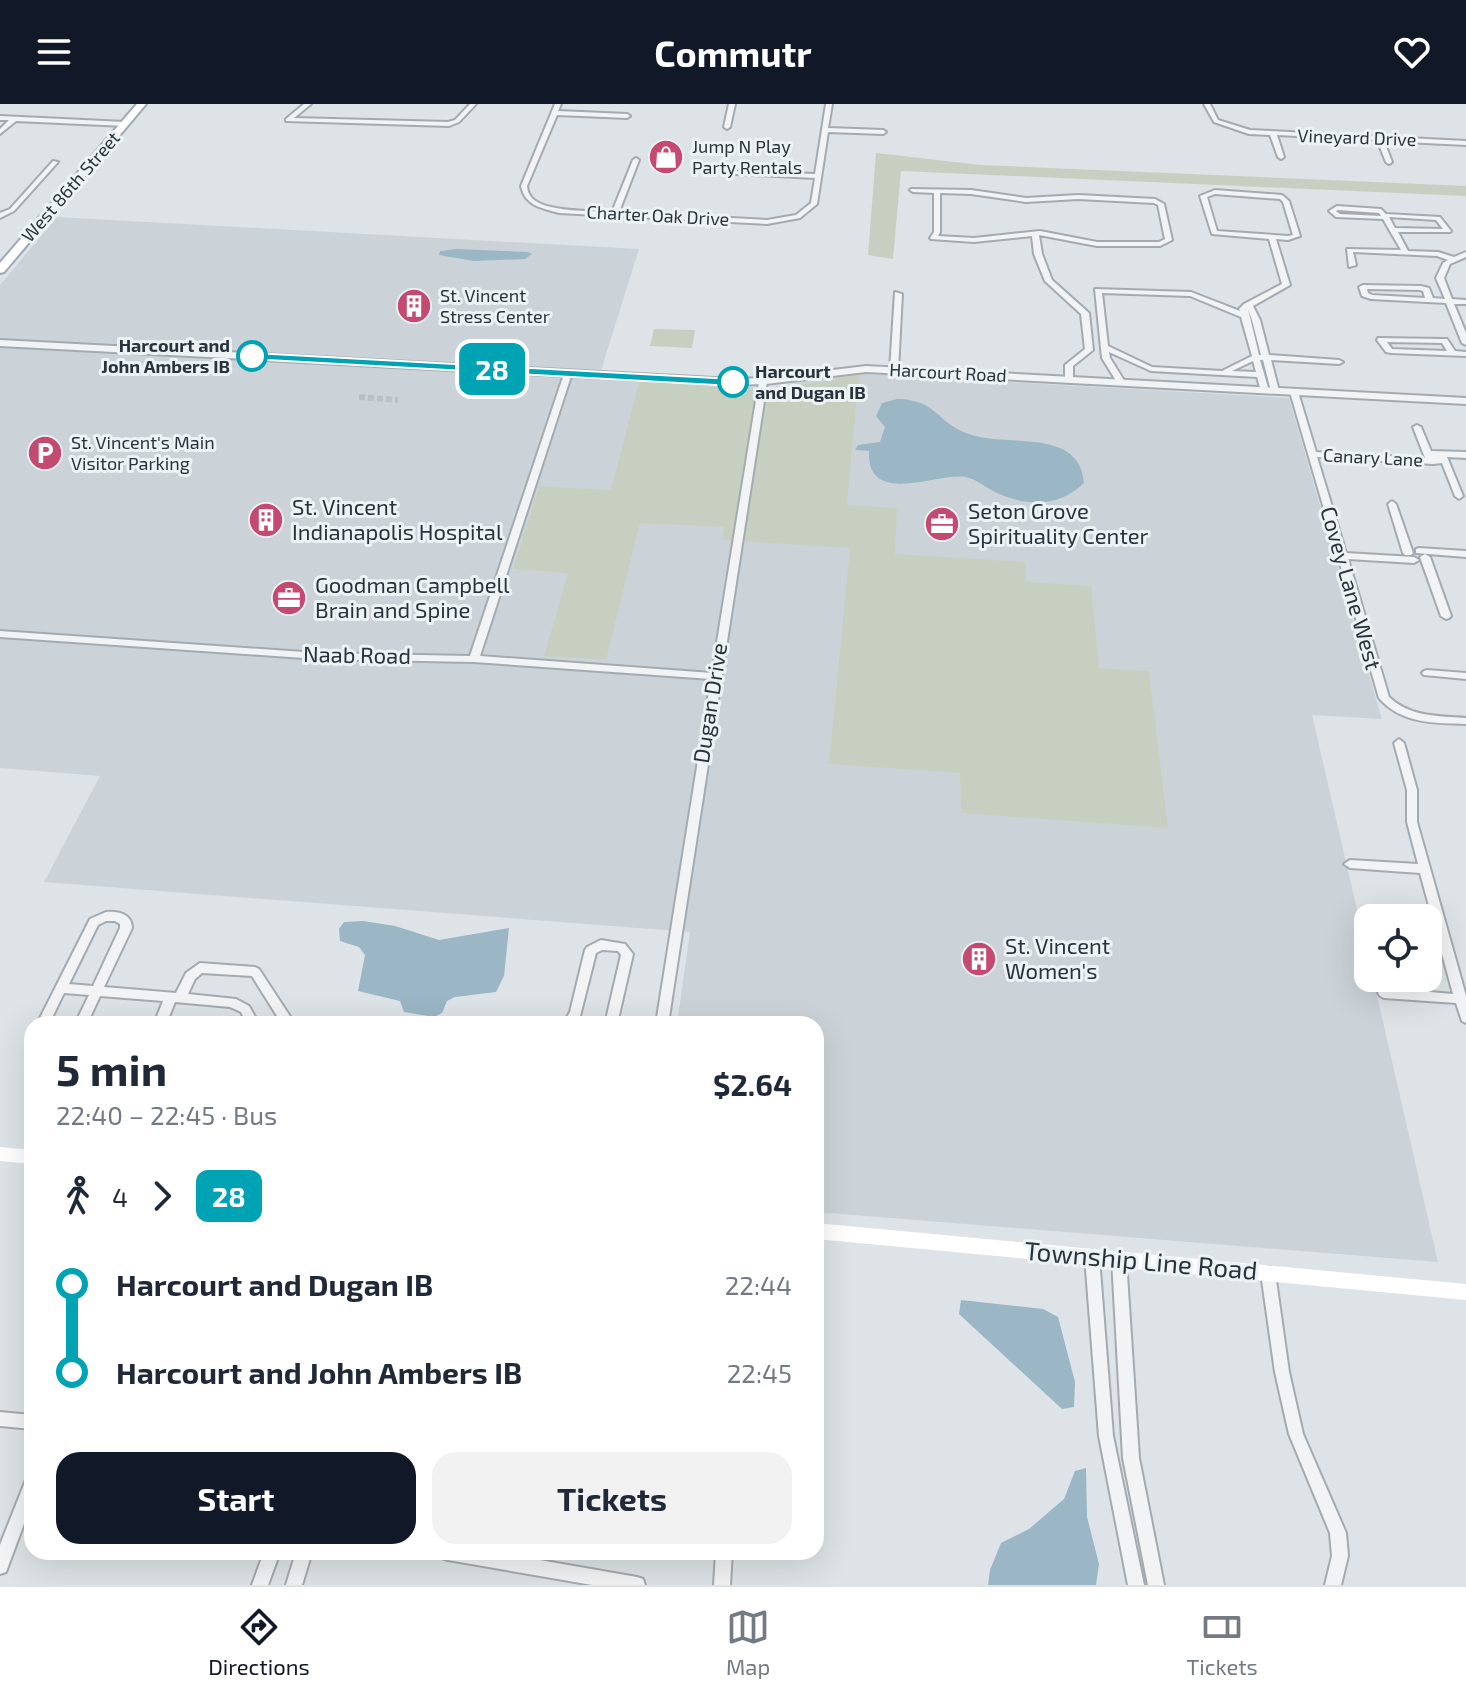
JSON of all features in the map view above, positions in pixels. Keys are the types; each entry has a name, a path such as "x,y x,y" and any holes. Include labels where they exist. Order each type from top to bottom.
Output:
{"main road":[{"name":"West 86th Street","path":"0,253 129,104"},
{"name":"West 86th Street","path":"0,270 142,104"},
{"path":"2,1159 24,1158"},
{"name":"Township Line Road","path":"824,1232 1466,1292"}],"street":[{"path":"308,104 288,120 452,124 473,104"},
{"path":"558,104 554,113 627,116"},
{"path":"727,127 732,104"},
{"path":"735,172 817,176 829,104"},
{"name":"Vineyard Drive","path":"1207,104 1216,121 1249,132 1466,143"},
{"name":"Charter Oak Drive","path":"554,113 524,186 524,193 534,203 550,209 767,222 798,217 814,204 817,176"},
{"path":"0,118 125,124"},
{"path":"0,132 14,119"},
{"path":"826,130 883,132"},
{"path":"1273,134 1281,157"},
{"path":"1380,139 1389,162"},
{"path":"615,214 636,160"},
{"path":"0,216 12,210 55,162"},
{"path":"913,190 975,192 1028,200 1081,197 1158,202 1169,240 1166,243 1097,244 1035,233 974,240 933,238 937,232 937,191"},
{"path":"1215,192 1282,197 1297,235 1272,237 1214,233 1204,195 1215,192"},
{"path":"1392,230 1448,231 1438,218 1383,217 1340,216 1332,211 1379,210 1383,217 1392,230 1406,253"},
{"path":"1035,233 1038,254 1049,281 1085,313 1089,350 1074,362 1080,366 1075,380"},
{"path":"1270,391 1261,375 1243,309 1286,285 1272,237"},
{"path":"1352,265 1349,250 1438,254 1453,259"},
{"path":"1466,254 1453,259 1441,270 1440,278 1466,343"},
{"path":"1430,300 1422,288 1363,287 1365,294 1371,297 1466,302"},
{"path":"1121,382 1106,361 1099,291 1190,294 1245,316"},
{"path":"894,370 898,294"},
{"path":"1247,306 1252,309 1266,358 1270,391"},
{"path":"1453,354 1444,341 1381,340 1389,350 1453,354 1466,354"},
{"name":"Harcourt Road","path":"0,343 763,382 830,371 894,370 1466,401"},
{"path":"1104,347 1149,369 1261,375"},
{"path":"1222,373 1256,357 1339,362"},
{"path":"474,659 568,373"},
{"name":"Dugan Drive","path":"663,1016 714,676 763,382"},
{"name":"Covey Lane West","path":"1294,392 1386,700 1396,710 1411,716 1466,721"},
{"path":"1417,427 1459,496"},
{"name":"Canary Lane","path":"1312,454 1466,455"},
{"path":"1392,504 1446,616"},
{"path":"1342,556 1466,554"},
{"name":"Naab Road","path":"0,634 318,656 474,659 714,676"},
{"path":"1427,673 1466,676"},
{"path":"1399,743 1412,790 1412,822 1466,1018"},
{"path":"1350,864 1426,869"},
{"path":"47,1016 94,922 104,917 121,917 126,922 126,928 85,1016"},
{"path":"574,1016 589,954 601,945 621,947 627,954 613,1016"},
{"path":"165,1016 190,976 200,968 247,969 259,977 284,1016"},
{"path":"61,988 234,1003 245,1009 249,1016"},
{"path":"1384,993 1461,999"},
{"path":"1092,1257 1106,1436 1136,1585"},
{"path":"1119,1259 1131,1458 1156,1585"},
{"path":"1268,1273 1282,1372 1296,1434 1338,1533 1340,1556 1333,1585"},
{"path":"0,1419 24,1421"},
{"path":"0,1566 24,1503"},
{"path":"260,1585 269,1560"},
{"path":"294,1585 302,1560"},
{"path":"494,1560 637,1585"},
{"path":"722,1585 724,1560"}],"shaded area":[{"path":"57,217 639,249 598,380 768,388 850,373 1289,398 1382,719 1312,715 1356,904 1354,992 1376,992 1438,1262 824,1213 824,1016 678,1016 690,932 44,882 100,776 0,768 0,285"}],"green space":[{"path":"876,153 981,165 1466,186 1466,196 901,171 893,259 868,255"},
{"path":"654,329 695,330 692,348 650,346"},
{"path":"859,375 847,505 897,508 895,554 1025,562 1026,582 1091,586 1099,668 1149,671 1168,828 961,813 960,773 829,764 850,548 722,540 724,527 640,523 606,660 544,656 568,573 513,569 539,486 611,490 639,382 768,390"}],"water":[{"path":"456,249 532,254 525,259 474,261 439,255 440,251"},
{"path":"897,399 921,403 960,431 972,435 1057,447 1070,454 1080,466 1084,483 1052,501 1029,502 1005,496 965,477 906,484 879,478 871,468 869,451 855,450 858,445 880,442 885,427 876,416 882,403"},
{"path":"363,921 395,926 439,940 509,928 504,976 496,992 455,997 447,1001 442,1013 436,1016 404,1012 400,1001 358,991 365,955 359,947 340,941 339,929 344,922"},
{"path":"961,1300 1043,1309 1058,1317 1075,1382 1074,1407 1062,1409 959,1314"},
{"path":"1086,1468 1087,1517 1099,1564 1096,1585 988,1585 990,1570 1001,1543 1029,1529 1064,1499 1075,1471"}],"tunnel":[{"path":"359,397 398,400"}],"bus line":[{"name":"28","path":"252,356 733,382"}],"place":[{"name":"Jump N Play Party Rentals","path":"666,157"},
{"name":"St. Vincent Stress Center","path":"414,306"},
{"name":"Harcourt and John Ambers IB","path":"252,356"},
{"name":"Harcourt and Dugan IB","path":"733,382"},
{"name":"St. Vincent's Main Visitor Parking","path":"45,453"},
{"name":"St. Vincent Indianapolis Hospital","path":"266,520"},
{"name":"Seton Grove Spirituality Center","path":"942,524"},
{"name":"Goodman Campbell Brain and Spine","path":"289,598"},
{"name":"St. Vincent Women's","path":"979,959"}]}
